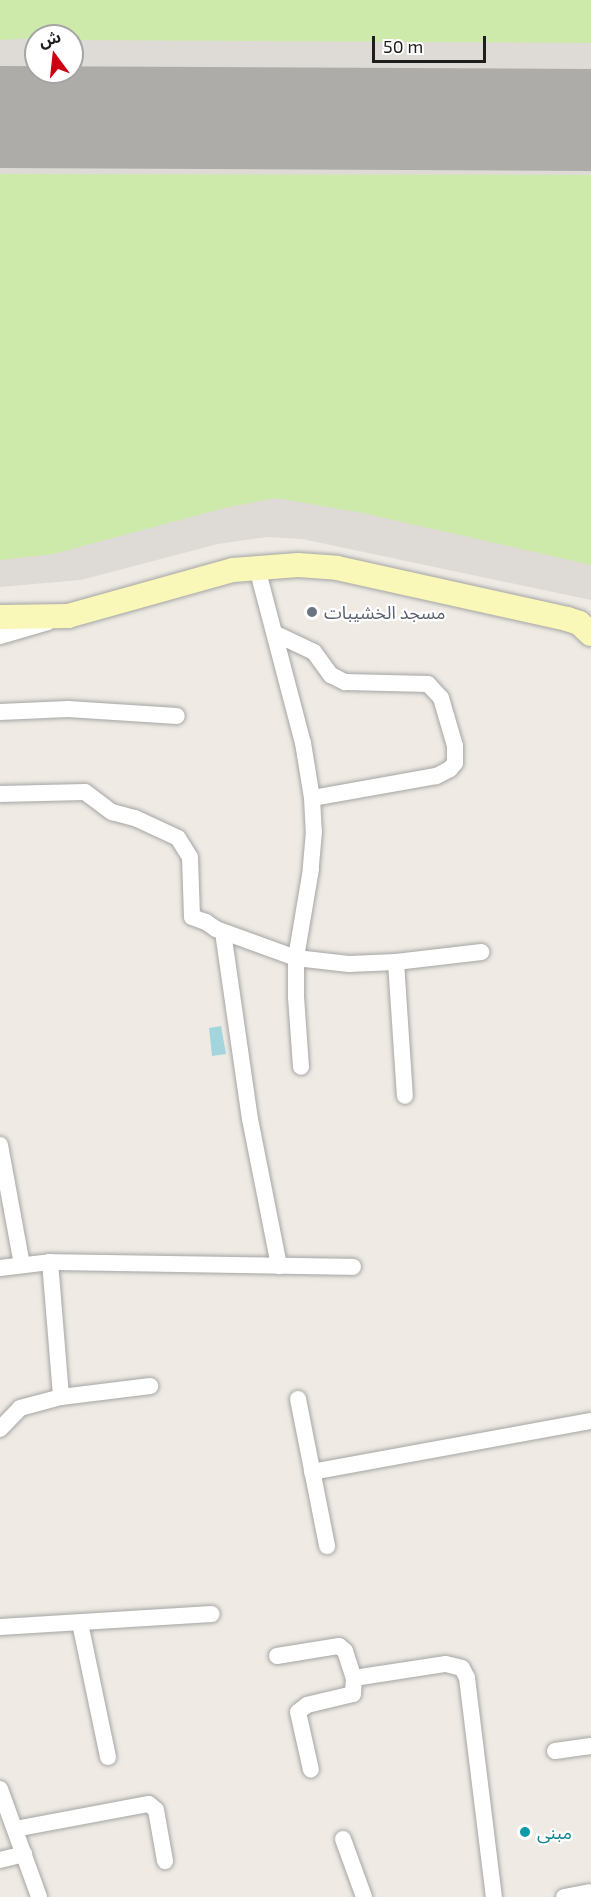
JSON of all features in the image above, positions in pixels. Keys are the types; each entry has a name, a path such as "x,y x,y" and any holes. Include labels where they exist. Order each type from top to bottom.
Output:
{"main road":[{"path":"0,617 68,616 193,579 256,568 298,565 337,568 567,618 579,623 591,634"}],"street":[{"path":"256,568 276,634 303,743 312,798 314,831 311,869 296,958 301,1067"},
{"path":"0,636 68,616"},
{"path":"276,634 314,652 331,675 345,682 428,684 441,698 455,746 455,762 450,769 436,776 312,798"},
{"path":"0,712 68,709 177,716"},
{"path":"0,794 85,792 112,812 135,818 178,838 190,857 192,917 223,932 296,958 349,964 396,962 481,952"},
{"path":"223,932 250,1119 279,1266"},
{"path":"396,962 405,1096"},
{"path":"0,1145 22,1265"},
{"path":"50,1262 61,1397"},
{"path":"0,1268 50,1262 353,1268"},
{"path":"0,1429 20,1408 61,1397 150,1386"},
{"path":"298,1399 327,1546"},
{"path":"312,1472 591,1421"},
{"path":"0,1628 212,1614"},
{"path":"80,1623 108,1757"},
{"path":"277,1656 339,1646 345,1651 354,1678 352,1694 307,1705 298,1712 311,1770"},
{"path":"354,1678 446,1664 462,1668 467,1678 494,1897"},
{"path":"555,1751 591,1746"},
{"path":"0,1789 39,1897"},
{"path":"15,1829 149,1804 156,1810 165,1861"},
{"path":"343,1839 364,1897"},
{"path":"0,1860 24,1854"},
{"path":"564,1897 589,1892"}],"shaded area":[{"path":"0,0 591,0 591,600 302,539 267,537 218,544 81,580 0,587"}],"green space":[{"path":"0,0 591,0 591,43 84,40 84,24 24,24 24,39 0,40"},
{"path":"0,174 591,175 591,565 363,513 276,498 224,508 53,554 0,560"}],"water":[{"path":"221,1026 226,1054 212,1056 209,1028"}],"runway":[{"path":"0,117 591,120"}],"place":[{"name":"مسجد الخشيبات","path":"312,612"},
{"name":"مبنى","path":"525,1832"}]}
